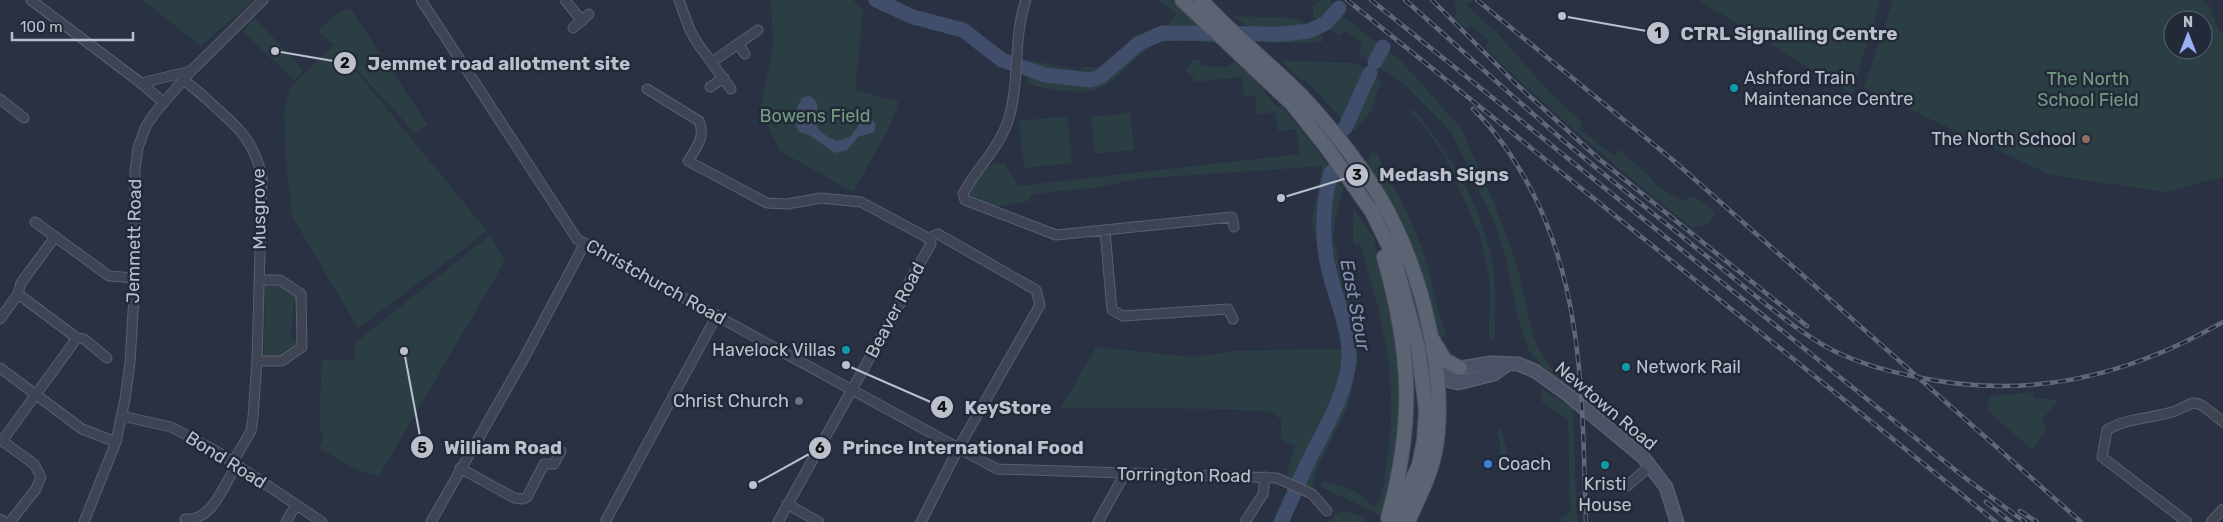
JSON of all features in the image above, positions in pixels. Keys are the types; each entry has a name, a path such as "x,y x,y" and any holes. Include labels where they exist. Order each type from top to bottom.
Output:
{"main road":[{"path":"1182,0 1248,63 1297,101 1337,138 1386,208 1404,246 1429,333 1445,360 1460,368"},
{"path":"1200,0 1267,62 1297,101 1361,197 1388,244 1402,283 1439,414 1435,452 1430,471 1408,522"},
{"path":"1361,197 1390,276 1399,315 1408,384 1408,414 1402,461 1387,522"},
{"path":"1393,522 1413,481 1422,452 1430,379 1429,333"}],"street":[{"path":"31,0 141,83 164,103"},
{"name":"Jemmett Road","path":"84,522 116,442 130,363 135,278 135,170 138,148 145,128 183,80 263,0"},
{"name":"Christchurch Road","path":"421,0 578,239 853,389"},
{"path":"565,0 585,17 573,28"},
{"path":"679,0 690,30 731,89"},
{"path":"1026,0 1020,26 1010,117 998,146 965,190 964,196 969,202 1050,234 1105,231 1232,218 1234,226"},
{"path":"712,62 758,30"},
{"path":"738,44 745,54"},
{"path":"141,83 191,71"},
{"path":"710,87 724,78"},
{"name":"Musgrove","path":"183,80 242,130 250,142 259,163 262,177 257,361 250,431 213,505 205,513 191,520 185,519"},
{"path":"647,89 699,121 702,127 701,137 688,161 767,203 787,204 821,198 861,202 928,238 938,234 1036,290 1040,305 958,449 921,522"},
{"path":"0,99 24,118"},
{"path":"35,222 109,276 135,278"},
{"path":"1105,231 1112,310 1123,316 1228,309 1233,319"},
{"path":"0,319 18,294 21,283 55,237"},
{"name":"Beaver Road","path":"778,522 853,389 931,244 928,238"},
{"path":"431,522 523,360 585,243"},
{"path":"257,361 275,363 302,347 303,297 298,290 280,280 259,280"},
{"path":"18,294 77,338 84,338 107,358"},
{"path":"605,522 717,315"},
{"path":"10,522 36,490 42,477 34,464 2,441 77,338"},
{"name":"Newtown Road","path":"1430,379 1460,368 1491,363 1518,364 1535,371 1568,394 1643,457 1666,488 1677,522"},
{"path":"1430,379 1458,384 1494,374 1508,364"},
{"path":"0,368 82,429 116,442"},
{"name":"Torrington Road","path":"853,389 997,469 1124,475 1277,478 1312,494 1327,511"},
{"path":"2187,522 2102,457 2108,430 2146,416 2157,416 2194,404 2200,405 2223,422"},
{"name":"Bond Road","path":"122,416 171,427 216,450 322,522"},
{"path":"460,468 514,498 523,499 527,497 544,464 554,464 561,451"},
{"path":"1627,486 1650,466"},
{"path":"1098,522 1124,475"},
{"path":"1245,522 1263,494 1265,477"},
{"path":"787,504 819,522"},
{"path":"286,522 296,505"},
{"path":"2212,522 2223,509"},
{"path":"0,519 4,522"}],"green space":[{"path":"142,0 254,0 201,46"},
{"name":"Bowens Field","path":"771,0 853,0 863,11 855,90 899,102 886,134 853,192 780,151 760,110 773,47"},
{"path":"1159,0 1172,0 1217,43 1185,40 1166,41 1146,50 1106,84 1089,91 1062,91 1027,84 1030,60 1080,71 1082,67 1103,67 1104,63 1108,63 1135,35 1168,26 1176,14"},
{"path":"1321,0 1330,0 1340,14 1402,62 1461,128 1492,198 1517,264 1534,340 1551,368 1567,373 1570,386 1553,377 1530,353 1520,327 1506,260 1495,224 1451,132 1403,83 1359,54 1362,42 1345,31 1339,36 1313,16 1313,6"},
{"path":"1454,0 1474,0 1466,5 1499,35 1553,96 1582,122 1580,129 1614,156 1618,149 1644,171 1659,187 1683,201 1693,196 1716,212 1709,224 1692,228 1562,120 1488,51 1486,46 1489,41 1472,26 1466,29 1454,17 1457,11"},
{"path":"1698,0 1880,0 1852,94"},
{"name":"The North School Field","path":"1893,0 2200,0 2209,5 2211,10 2163,10 2163,60 2213,60 2213,15 2219,31 2223,33 2223,177 2166,192 2050,175 1864,88"},
{"path":"350,8 428,125 415,133 343,55 487,231 358,328 292,216 286,160 284,113 289,89 334,45 318,31 335,15"},
{"path":"1234,16 1293,18 1305,23 1324,37 1322,42 1267,43"},
{"path":"255,18 304,71 294,80 242,31"},
{"path":"1192,60 1201,60 1201,66 1227,67 1235,61 1255,79 1276,107 1282,106 1323,158 1343,189 1334,223 1334,243 1352,302 1358,362 1347,409 1318,466 1311,491 1289,479 1287,473 1295,445 1287,444 1281,438 1281,420 1272,412 1224,409 1061,408 1096,347 1193,357 1234,351 1342,349 1312,221 1322,166 1136,179 1102,187 1033,194 1028,201 995,207 969,194 983,172 993,164 998,163 1005,164 1018,186 1300,154 1296,129 1278,131 1275,112 1257,115 1255,96 1244,96 1242,77 1194,82 1193,77 1186,72"},
{"path":"1281,61 1356,63 1381,81 1371,112 1354,131 1304,79 1302,81"},
{"path":"1407,108 1415,111 1441,146 1474,203 1482,224 1493,266 1495,339 1489,339 1490,281 1480,236 1445,157 1427,130"},
{"path":"1130,113 1134,150 1095,154 1091,117"},
{"path":"1067,116 1072,163 1024,168 1019,121"},
{"path":"1374,152 1379,155 1379,159 1416,232 1425,257 1440,316 1447,335 1437,339 1393,210 1367,165 1369,156"},
{"path":"1353,209 1374,238 1398,346 1404,405 1398,471 1382,518 1366,508 1321,487 1324,481 1355,491 1374,507 1380,498 1383,488 1390,437 1390,381 1387,354 1376,300 1360,244 1355,245 1353,241"},
{"path":"490,235 505,261 379,476 357,470 319,448 323,437 319,428 322,360 355,360 355,343"},
{"path":"265,284 286,287 294,293 300,302 294,303 291,339 299,340 298,346 277,359 264,358"},
{"path":"1541,389 1573,408 1577,522 1562,522 1561,517 1570,513 1568,420 1542,402"},
{"path":"2034,392 2034,398 2058,400 2042,420 2046,431 2032,450 1987,410 1990,396"},
{"path":"1498,430 1501,430 1508,454 1504,454 1504,463 1511,462 1513,471 1510,472 1509,468 1502,468 1502,474 1499,473 1500,447"},
{"path":"1345,511 1365,518 1366,522 1329,522 1336,514"}],"water":[{"path":"810,96 816,101 816,122 818,128 825,135 837,141 850,137 866,115 876,124 874,132 858,137 847,150 835,153 809,135 799,132 795,118 796,110 803,97"}],"waterway":[{"path":"876,0 913,17 963,30 1002,60 1045,75 1091,80 1100,77 1138,44 1162,33 1283,34 1309,31 1326,23 1339,8"},
{"name":"East Stour","path":"1375,62 1383,47"},
{"name":"East Stour","path":"1345,128 1370,73"},
{"name":"East Stour","path":"1281,522 1307,464 1335,409 1344,384 1349,358 1347,334 1331,277 1324,243 1326,195 1331,172"}],"railway":[{"path":"1347,0 1996,522"},
{"path":"1371,0 1964,477 2025,522"},
{"path":"1405,0 1564,141 1718,266 1811,338 1853,359 1892,372 1954,383 1994,386 2034,385 2073,379 2149,358 2223,322"},
{"path":"1432,0 1514,82 1599,159 1807,326"},
{"path":"1477,0 1674,161 2081,522"},
{"path":"1473,109 1501,140 1523,175 1543,216 1558,257 1569,300 1581,388 1586,522"},
{"path":"1986,502 2011,522"},
{"path":"2020,511 2037,522"}],"place":[{"name":"CTRL Signalling Centre","path":"1562,16"},
{"name":"Jemmet road allotment site","path":"275,51"},
{"name":"Ashford Train Maintenance Centre","path":"1734,88"},
{"name":"The North School","path":"2086,139"},
{"name":"Medash Signs","path":"1281,198"},
{"name":"Havelock Villas","path":"846,350"},
{"name":"William Road","path":"404,351"},
{"name":"KeyStore","path":"846,365"},
{"name":"Network Rail","path":"1626,367"},
{"name":"Christ Church","path":"799,401"},
{"name":"Coach","path":"1488,464"},
{"name":"Kristi House","path":"1605,465"},
{"name":"Prince International Food","path":"753,485"}]}
